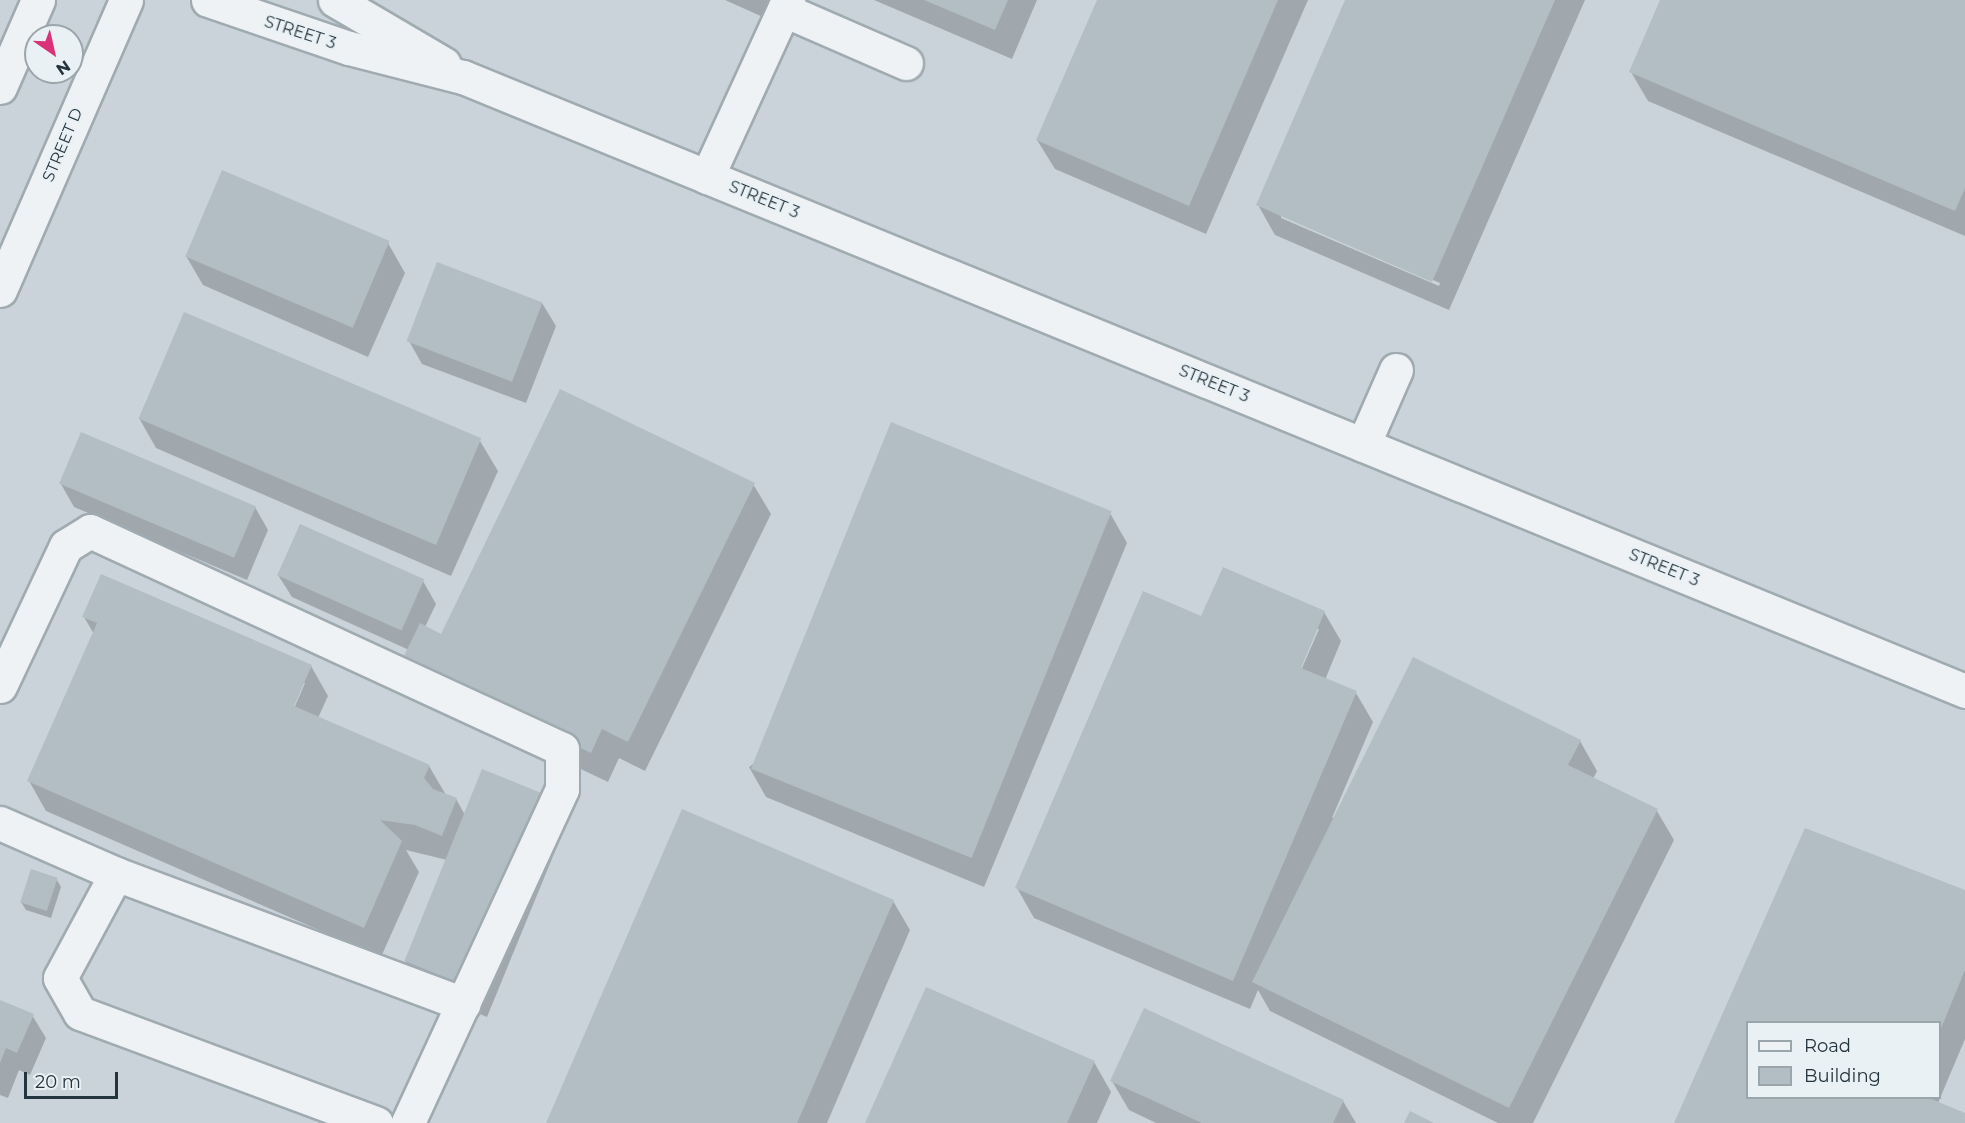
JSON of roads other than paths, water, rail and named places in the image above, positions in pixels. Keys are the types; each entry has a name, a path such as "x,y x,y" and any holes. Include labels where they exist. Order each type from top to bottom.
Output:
{"street":[{"path":"0,87 38,0"},
{"name":"STREET D","path":"0,290 126,0"},
{"name":"STREET 3","path":"208,0 349,48 463,77 1965,691"},
{"name":"STREET 3","path":"335,0 463,77"},
{"path":"707,177 786,5 906,63"},
{"path":"1363,444 1396,370"},
{"path":"0,686 66,546 90,531 562,749 562,789 408,1123"},
{"path":"0,823 116,874 464,1004"},
{"path":"116,874 60,978 80,1013 376,1123"}]}
